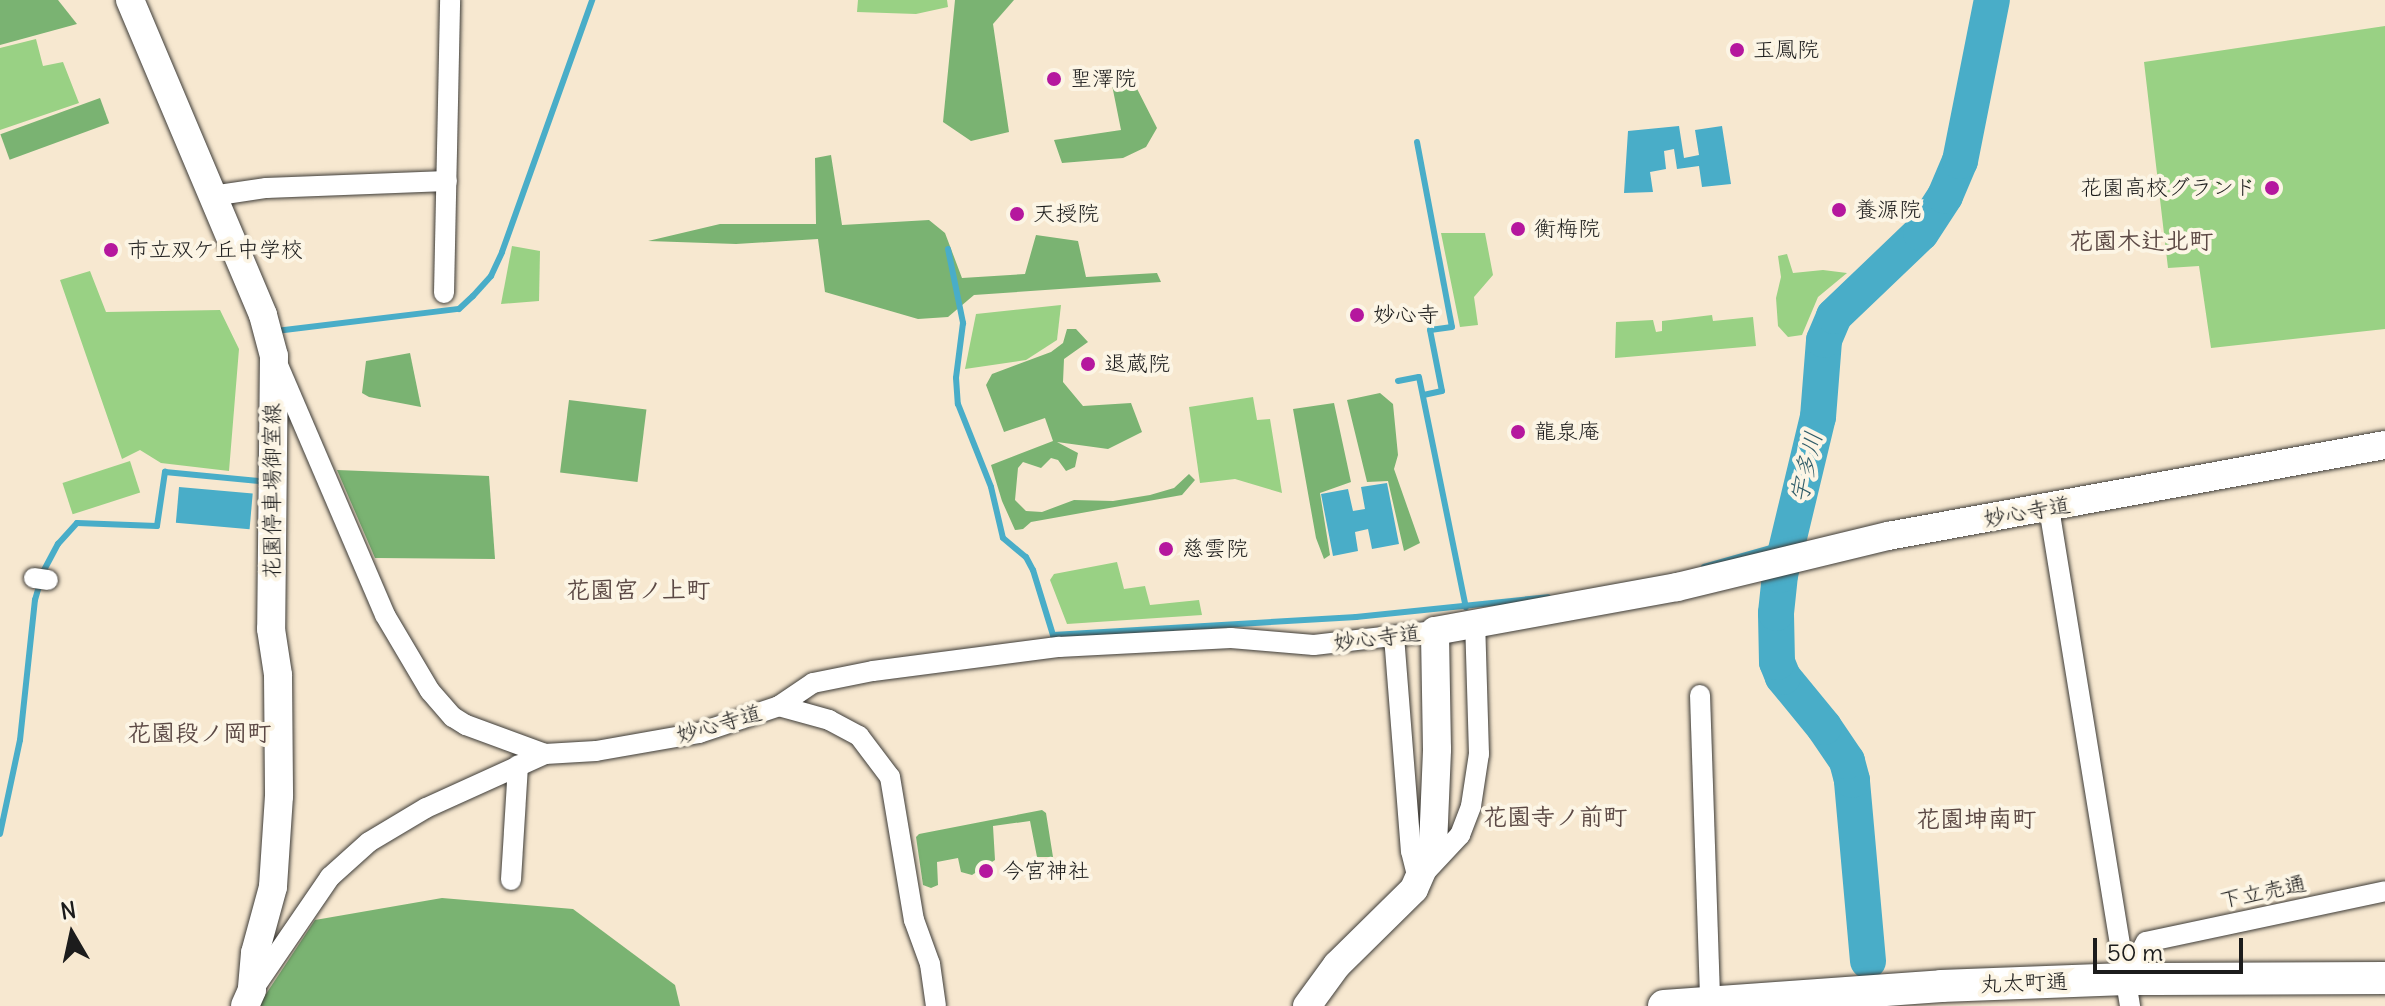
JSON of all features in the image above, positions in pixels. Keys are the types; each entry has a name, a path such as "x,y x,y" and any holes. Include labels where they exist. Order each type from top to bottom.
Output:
{"main road":[{"name":"花園停車場御室線","path":"130,0 269,338 271,629 278,675 279,796 273,887 255,953 248,998"},
{"name":"妙心寺道","path":"1307,1006 1337,965 1393,912 1418,880 1433,846 1437,749 1435,631 1677,587 1862,541 2385,445"},
{"name":"丸太町通","path":"1664,1006 1710,1001 2128,992 2385,978"}],"street":[{"path":"444,293 450,0"},
{"path":"212,196 266,188 447,181"},
{"name":"妙心寺道","path":"269,338 385,615 430,691 453,717 466,725 545,754 596,751 699,733 779,706 813,683 1045,649 1231,638 1314,645 1435,631"},
{"path":"2049,508 2128,992"},
{"path":"1418,880 1460,835 1471,806 1479,754 1475,622"},
{"path":"1394,636 1411,851 1418,880"},
{"path":"1700,695 1710,1001"},
{"path":"779,706 829,720 859,736 890,777 914,920 930,964 936,1006"},
{"path":"248,998 305,911 343,863 369,842 415,814 545,754"},
{"path":"511,880 518,765"},
{"name":"下立売通","path":"2128,992 2146,942 2385,891"}],"green space":[{"path":"0,0 58,0 77,24 0,45"},
{"path":"858,0 947,0 948,7 916,14 857,12"},
{"path":"955,0 1014,0 993,24 1009,132 971,141 943,122"},
{"name":"花園高校グランド","path":"2385,26 2385,329 2211,348 2199,266 2168,268 2144,62"},
{"path":"36,39 43,66 63,62 79,103 0,130 0,48"},
{"path":"1128,71 1157,128 1146,147 1123,158 1062,163 1054,140 1121,130 1110,75"},
{"path":"100,98 109,123 10,160 0,134"},
{"path":"831,155 842,225 929,220 945,233 962,278 1025,274 1036,235 1078,241 1086,277 1157,273 1161,282 974,295 948,317 918,319 825,292 818,239 736,244 648,241 720,224 816,224 815,158"},
{"path":"1441,233 1485,233 1493,275 1474,297 1478,325 1460,327"},
{"path":"512,246 540,251 539,301 501,304"},
{"path":"1787,254 1793,273 1823,270 1847,273 1818,297 1802,335 1788,337 1778,326 1776,298 1781,277 1778,256"},
{"path":"90,271 106,312 220,310 239,349 229,471 161,463 140,450 122,459 60,280"},
{"path":"1061,305 1057,340 1026,360 965,369 976,314"},
{"path":"1712,315 1713,321 1753,317 1756,346 1615,358 1616,322 1653,320 1656,332 1662,331 1662,321"},
{"path":"1067,329 1076,329 1088,342 1064,359 1063,382 1083,406 1131,403 1142,432 1108,449 1057,442 1078,453 1075,467 1066,471 1058,460 1051,458 1041,468 1023,462 1018,468 1015,500 1026,511 1042,512 1074,500 1113,501 1150,495 1174,488 1189,474 1195,480 1182,495 1031,522 1023,529 1015,530 991,465 1053,441 1045,418 1004,432 986,385 992,374 1051,352 1063,343"},
{"path":"410,353 421,407 362,393 366,361"},
{"path":"1380,393 1393,404 1398,455 1394,469 1420,543 1404,551 1388,481 1367,482 1347,400"},
{"path":"1253,397 1257,420 1270,419 1282,493 1235,479 1200,483 1189,407"},
{"path":"569,400 646,410 638,482 560,472"},
{"path":"1334,403 1351,482 1320,493 1330,555 1324,559 1316,538 1293,409"},
{"path":"130,461 140,492 73,514 62,483"},
{"path":"337,470 489,476 495,559 375,558"},
{"path":"1117,562 1124,589 1145,586 1150,605 1199,600 1202,615 1067,624 1050,580 1054,574"},
{"path":"1042,810 1046,813 1053,857 1037,857 1030,821 993,826 995,860 972,875 961,872 958,858 937,862 938,885 931,888 923,885 916,837 919,834"},
{"path":"442,898 573,909 675,985 680,1006 258,1006 315,920"}],"water":[{"path":"1679,126 1684,158 1699,155 1695,130 1722,126 1731,184 1702,187 1699,166 1677,169 1674,149 1664,151 1666,169 1650,172 1653,192 1624,193 1628,131"},
{"path":"1387,483 1399,544 1372,549 1368,529 1355,532 1358,551 1333,556 1321,494 1348,489 1353,511 1365,509 1361,487"},
{"path":"179,487 253,493 250,529 176,523"}],"waterway":[{"path":"276,331 459,309 473,296 491,276 502,252 592,0"},
{"name":"宇多川","path":"1868,961 1852,780 1847,761 1783,677 1777,662 1776,613 1780,575 1818,417 1824,340 1834,316 1921,233 1945,196 1960,161 1992,0"},
{"path":"1417,142 1452,327 1430,330 1442,391 1423,395"},
{"path":"948,249 963,323 956,378 958,404 991,487 1003,538 1026,557 1033,570 1053,635 1356,617 1548,597"},
{"path":"1398,381 1419,377 1466,607"},
{"path":"0,834 20,740 35,600 43,572 58,544 77,523 157,526 165,472 259,481"},
{"path":"1704,567 1785,544"}],"place":[{"name":"玉鳳院","path":"1737,50"},
{"name":"聖澤院","path":"1054,79"},
{"name":"花園高校グランド","path":"2272,188"},
{"name":"養源院","path":"1839,210"},
{"name":"天授院","path":"1017,214"},
{"name":"衡梅院","path":"1518,229"},
{"name":"市立双ケ丘中学校","path":"111,250"},
{"name":"妙心寺","path":"1357,315"},
{"name":"退蔵院","path":"1088,364"},
{"name":"龍泉庵","path":"1518,432"},
{"name":"慈雲院","path":"1166,549"},
{"name":"今宮神社","path":"986,871"}],"district":[{"name":"花園木辻北町","path":"2141,241"},
{"name":"花園宮ノ上町","path":"638,590"},
{"name":"花園段ノ岡町","path":"199,733"},
{"name":"花園寺ノ前町","path":"1555,817"},
{"name":"花園坤南町","path":"1976,819"}]}
